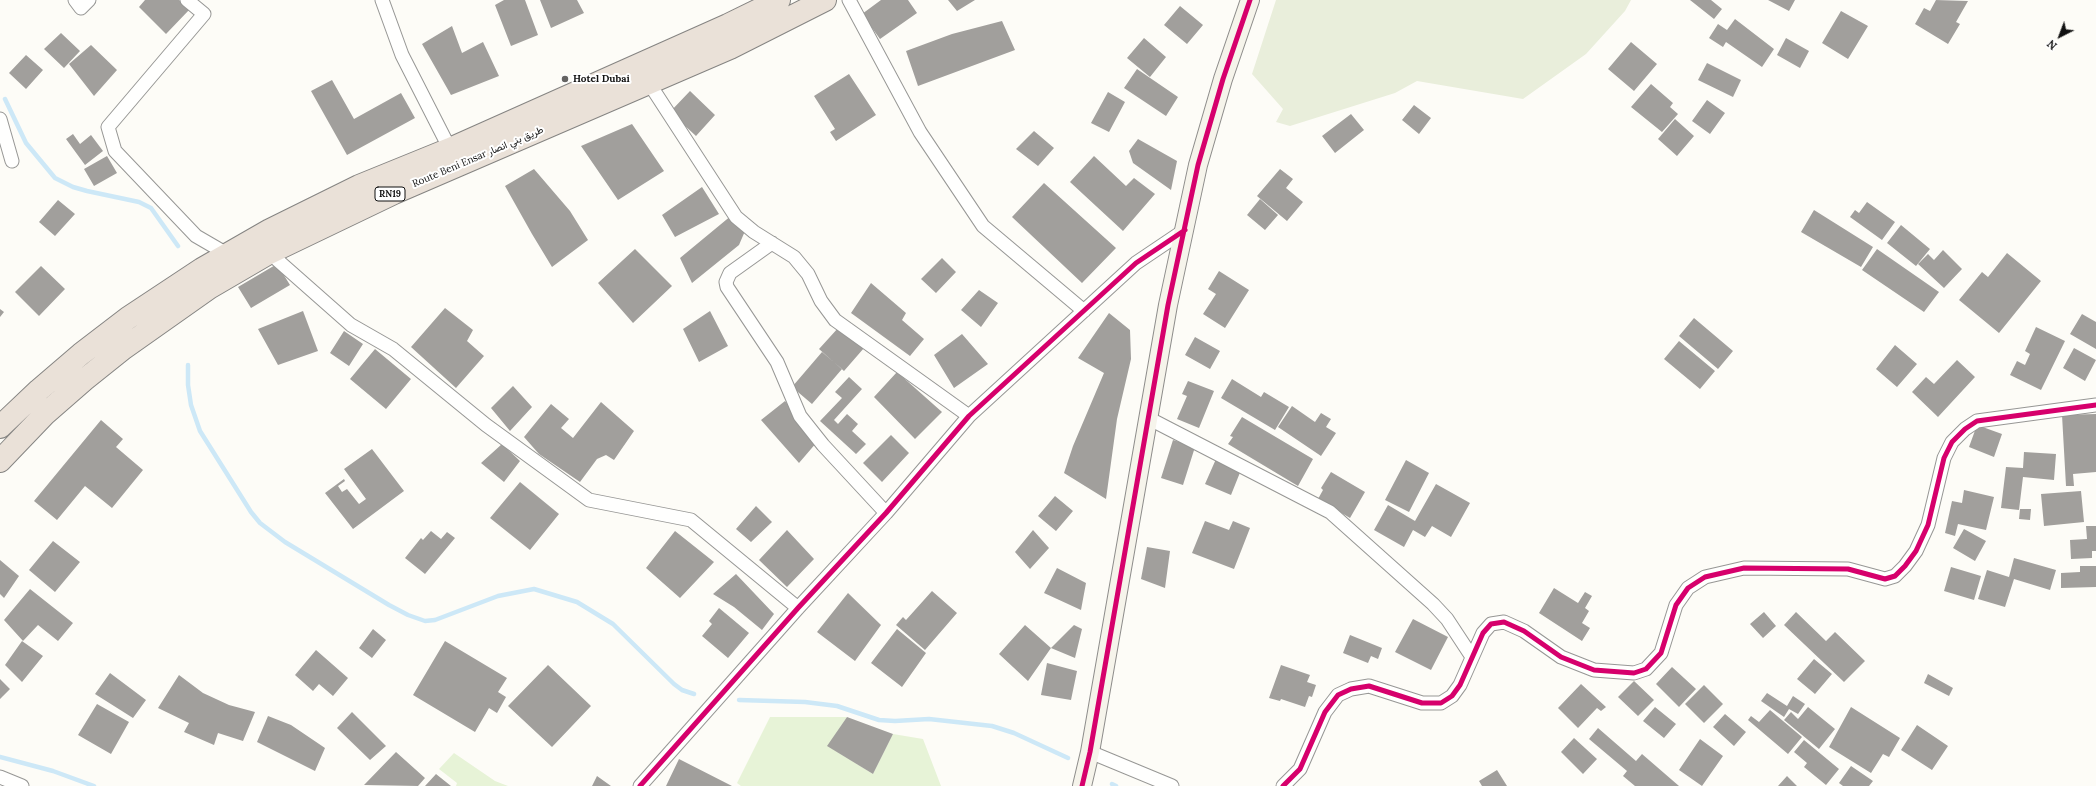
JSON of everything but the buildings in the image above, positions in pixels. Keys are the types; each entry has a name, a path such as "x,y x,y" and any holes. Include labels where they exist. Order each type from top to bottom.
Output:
{"highway":[{"name":"Route Beni Ensar طريق بني انصار","path":"0,427 39,390 105,336 177,284 227,254 262,246 331,221 454,158 643,74 728,25 779,0"},
{"name":"Route Beni Ensar طريق بني انصار","path":"643,74 730,48 825,0"},
{"name":"Route Beni Ensar طريق بني انصار","path":"3,451 56,404 124,348 192,300 262,246"}],"street":[{"path":"74,0 81,8 89,0"},
{"path":"187,0 204,14 108,127 115,151 196,236 227,254"},
{"path":"382,0 402,55 454,158"},
{"path":"849,0 920,132 983,226 1084,311"},
{"path":"1082,786 1090,752 1168,305 1198,165 1223,79 1250,0"},
{"path":"643,74 728,207 745,225 794,257 803,266 824,306 835,320 969,416"},
{"path":"0,119 12,161"},
{"path":"640,786 798,608 886,513 969,416 1136,263 1185,230"},
{"path":"772,243 730,273 726,282 727,287 777,362 800,416 823,445 886,513"},
{"path":"262,246 351,325 393,349 486,425 589,500 691,520 798,608"},
{"path":"1283,786 1300,769 1324,712 1338,695 1351,689 1369,686 1422,703 1441,703 1452,696 1460,685 1483,633 1491,624 1504,622 1524,631 1561,657 1594,670 1634,672 1646,669 1661,654 1676,605 1688,588 1705,577 1744,568 1848,569 1885,579 1895,576 1905,566 1916,551 1928,525 1944,458 1952,442 1965,429 1977,421 2096,405"},
{"path":"1148,418 1330,512 1434,604 1447,619 1472,657"},
{"path":"1090,752 1172,786"},
{"path":"0,778 22,786"}],"green space":[{"path":"1276,0 1631,0 1625,11 1586,54 1523,99 1417,81 1395,93 1290,126 1276,122 1283,109 1252,74"},
{"path":"770,717 847,717 828,746 873,774 893,734 923,739 941,786 741,786 737,783"},
{"path":"454,753 495,781 508,786 456,786 457,783 439,769"}],"waterway":[{"path":"5,99 26,143 55,178 73,187 139,202 151,208 178,246"},
{"path":"188,365 188,385 191,405 200,431 251,512 260,523 285,542 389,605 408,615 425,621 435,620 498,596 534,589 577,602 613,624 674,684 682,690 694,694"},
{"path":"739,700 805,702 837,706 879,720 895,721 929,719 992,726 1014,733 1068,758"},
{"path":"0,757 53,771 94,786"},
{"path":"1112,784 1116,786"}],"cycle path":[{"path":"1082,786 1090,752 1168,305 1198,165 1223,79 1250,0"},
{"path":"640,786 798,608 886,513 969,416 1136,263 1185,230"},
{"path":"1283,786 1300,769 1325,712 1338,695 1351,689 1369,686 1422,703 1441,703 1452,696 1460,685 1483,633 1491,624 1504,622 1524,631 1561,657 1594,670 1634,673 1646,669 1661,653 1676,605 1688,588 1705,577 1744,568 1848,569 1885,579 1895,576 1905,566 1916,551 1928,525 1944,458 1952,442 1965,429 1977,421 2096,405"}],"place":[{"name":"Hotel Dubai","path":"565,79"}]}
